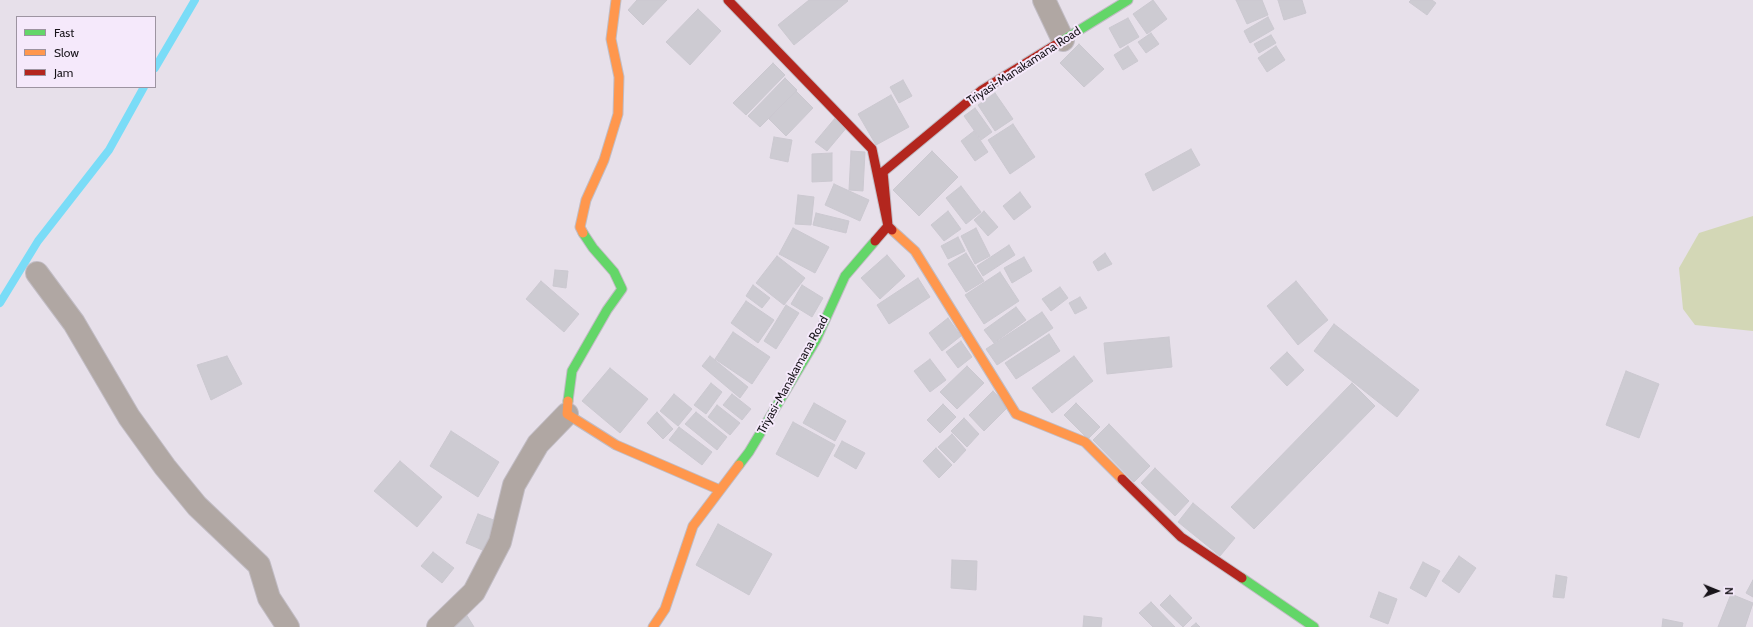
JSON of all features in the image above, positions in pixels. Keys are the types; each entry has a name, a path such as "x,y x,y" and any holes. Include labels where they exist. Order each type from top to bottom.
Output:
{"street":[{"path":"438,627 474,592 500,542 514,485 538,444 567,414 572,371 607,310 622,289 614,272 593,248 580,227 586,200 604,160 618,114 619,77 611,39 616,0"},
{"path":"728,0 872,149 888,226 915,251 1016,414 1086,442 1181,537 1314,627"},
{"path":"1044,0 1063,40"},
{"name":"Triyasi-Manakamana Road","path":"653,627 665,609 693,526 749,452 816,340 845,276 888,226 883,172 982,90 1128,0"},
{"path":"37,273 74,323 129,417 165,467 197,506 259,565 269,598 288,627"},
{"path":"567,414 616,445 720,490"}],"green space":[{"path":"1753,216 1753,331 1695,325 1683,309 1679,268 1699,233"}],"building":[{"path":"637,0 667,0 643,25 628,10"},
{"path":"809,0 848,1 794,45 778,25"},
{"path":"1153,0 1167,19 1147,34 1133,14"},
{"path":"1236,0 1262,0 1268,15 1247,24"},
{"path":"1278,0 1302,0 1306,13 1284,20"},
{"path":"1411,0 1432,0 1436,3 1427,15 1409,2"},
{"path":"698,9 721,31 690,65 666,42"},
{"path":"1268,17 1274,29 1250,43 1244,31"},
{"path":"1128,18 1139,37 1120,48 1109,28"},
{"path":"1151,33 1159,44 1146,53 1138,42"},
{"path":"1271,35 1276,43 1259,53 1254,44"},
{"path":"1079,44 1104,69 1084,87 1060,63"},
{"path":"1128,46 1138,61 1123,70 1114,55"},
{"path":"1276,46 1285,60 1267,72 1258,58"},
{"path":"773,63 785,75 746,115 733,103"},
{"path":"785,78 797,90 760,127 748,116"},
{"path":"903,80 912,96 899,103 890,87"},
{"path":"796,91 813,108 786,136 769,119"},
{"path":"995,93 1013,119 995,131 978,105"},
{"path":"891,95 909,127 876,145 858,114"},
{"path":"975,108 992,132 981,140 964,116"},
{"path":"836,117 848,126 827,151 815,142"},
{"path":"1013,124 1035,157 1010,174 988,140"},
{"path":"974,131 988,152 975,161 961,141"},
{"path":"774,137 792,140 788,162 770,158"},
{"path":"1191,149 1200,165 1153,191 1145,174"},
{"path":"851,151 865,152 863,191 849,190"},
{"path":"932,151 958,177 919,216 893,190"},
{"path":"832,153 832,181 812,182 812,154"},
{"path":"834,184 869,200 860,221 825,205"},
{"path":"961,186 981,212 966,224 946,198"},
{"path":"1020,192 1031,207 1014,220 1003,206"},
{"path":"798,195 814,197 811,225 795,224"},
{"path":"948,211 961,229 944,241 931,225"},
{"path":"984,211 998,227 988,236 974,220"},
{"path":"816,213 849,221 846,233 813,225"},
{"path":"793,228 829,247 815,273 779,254"},
{"path":"976,228 990,256 975,264 961,236"},
{"path":"958,237 965,251 948,259 941,246"},
{"path":"1009,245 1015,255 983,276 977,266"},
{"path":"966,253 984,281 966,292 948,264"},
{"path":"1105,253 1112,264 1098,271 1093,262"},
{"path":"887,255 905,276 880,299 861,278"},
{"path":"777,256 805,278 784,305 756,283"},
{"path":"1024,257 1032,271 1012,283 1004,268"},
{"path":"555,270 568,271 566,288 553,286"},
{"path":"1000,272 1019,301 984,324 965,295"},
{"path":"918,278 930,297 889,324 877,305"},
{"path":"541,281 579,314 564,332 526,299"},
{"path":"1296,281 1328,320 1298,345 1267,306"},
{"path":"753,285 770,298 762,308 746,296"},
{"path":"802,285 823,298 812,317 791,304"},
{"path":"1060,287 1068,298 1051,311 1042,299"},
{"path":"1080,297 1087,308 1075,314 1069,303"},
{"path":"746,301 774,320 758,343 731,323"},
{"path":"786,305 799,313 776,349 764,341"},
{"path":"1016,307 1026,320 994,343 984,330"},
{"path":"1042,312 1053,328 997,365 986,349"},
{"path":"948,318 961,336 942,351 929,333"},
{"path":"1334,324 1419,390 1397,417 1314,351"},
{"path":"733,332 770,357 752,384 715,359"},
{"path":"1049,334 1060,351 1016,379 1005,363"},
{"path":"1169,337 1172,367 1107,374 1104,343"},
{"path":"961,341 972,357 958,368 946,352"},
{"path":"1287,352 1304,370 1287,386 1270,368"},
{"path":"227,356 242,384 211,400 197,365"},
{"path":"710,356 748,387 740,398 702,366"},
{"path":"1074,356 1093,381 1052,413 1032,388"},
{"path":"930,359 946,380 930,392 914,371"},
{"path":"967,366 984,383 957,409 940,392"},
{"path":"610,368 648,399 620,433 582,401"},
{"path":"1626,371 1659,384 1639,438 1606,425"},
{"path":"711,383 722,392 706,414 694,405"},
{"path":"1352,383 1375,406 1254,529 1231,507"},
{"path":"993,391 1008,407 984,431 969,415"},
{"path":"674,394 692,409 678,426 660,411"},
{"path":"732,394 751,409 742,420 723,405"},
{"path":"814,403 846,421 835,441 803,423"},
{"path":"1076,403 1100,427 1088,439 1064,415"},
{"path":"943,404 956,417 940,433 927,420"},
{"path":"717,405 740,423 730,435 708,417"},
{"path":"657,412 673,429 663,439 647,423"},
{"path":"696,412 727,437 717,450 685,424"},
{"path":"964,418 979,434 967,447 951,431"},
{"path":"793,422 835,445 818,477 776,454"},
{"path":"1109,424 1150,466 1134,482 1093,440"},
{"path":"679,427 712,452 702,465 669,440"},
{"path":"451,431 499,462 478,497 430,466"},
{"path":"952,434 966,450 954,463 938,447"},
{"path":"842,441 865,453 856,469 834,456"},
{"path":"936,448 952,465 939,478 923,461"},
{"path":"400,461 442,497 417,527 374,491"},
{"path":"1155,468 1189,501 1175,516 1141,483"},
{"path":"1193,503 1235,538 1220,556 1178,522"},
{"path":"478,514 499,522 487,552 466,543"},
{"path":"718,524 772,554 749,595 696,565"},
{"path":"433,552 454,568 442,583 421,566"},
{"path":"1459,556 1476,568 1459,593 1442,581"},
{"path":"952,560 977,561 976,590 951,588"},
{"path":"1423,562 1440,571 1426,597 1410,588"},
{"path":"1556,575 1567,577 1564,598 1553,597"},
{"path":"1753,580 1753,597 1746,593"},
{"path":"1379,592 1397,599 1388,624 1370,617"},
{"path":"1731,594 1753,603 1745,627 1718,627"},
{"path":"1170,595 1192,618 1183,627 1160,605"},
{"path":"1151,602 1175,627 1153,627 1139,613"},
{"path":"466,614 474,627 445,627"},
{"path":"1084,616 1102,618 1101,627 1083,627"},
{"path":"1663,619 1683,623 1682,627 1662,627"},
{"path":"1196,623 1200,627 1191,627"}],"waterway":[{"path":"156,66 195,0"},
{"path":"0,303 38,241 109,150 143,88"}],"traffic: fast":[{"path":"1060,42 1128,0"},
{"path":"568,401 572,371 607,310 622,289 614,272 593,248 583,233"},
{"path":"739,465 749,452 816,340 845,276 875,241"},
{"path":"1242,578 1314,627"}],"traffic: slow":[{"path":"583,233 580,227 586,200 604,160 618,114 619,77 611,39 616,0"},
{"path":"892,230 915,251 1016,414 1085,442 1122,479"},
{"path":"568,401 567,414 616,445 720,490"},
{"path":"653,627 665,609 693,526 739,465"}],"traffic: jam":[{"path":"728,0 872,149 888,226 892,230"},
{"path":"875,241 888,226 883,172 982,90 1060,42"},
{"path":"1122,479 1181,537 1242,578"}]}
